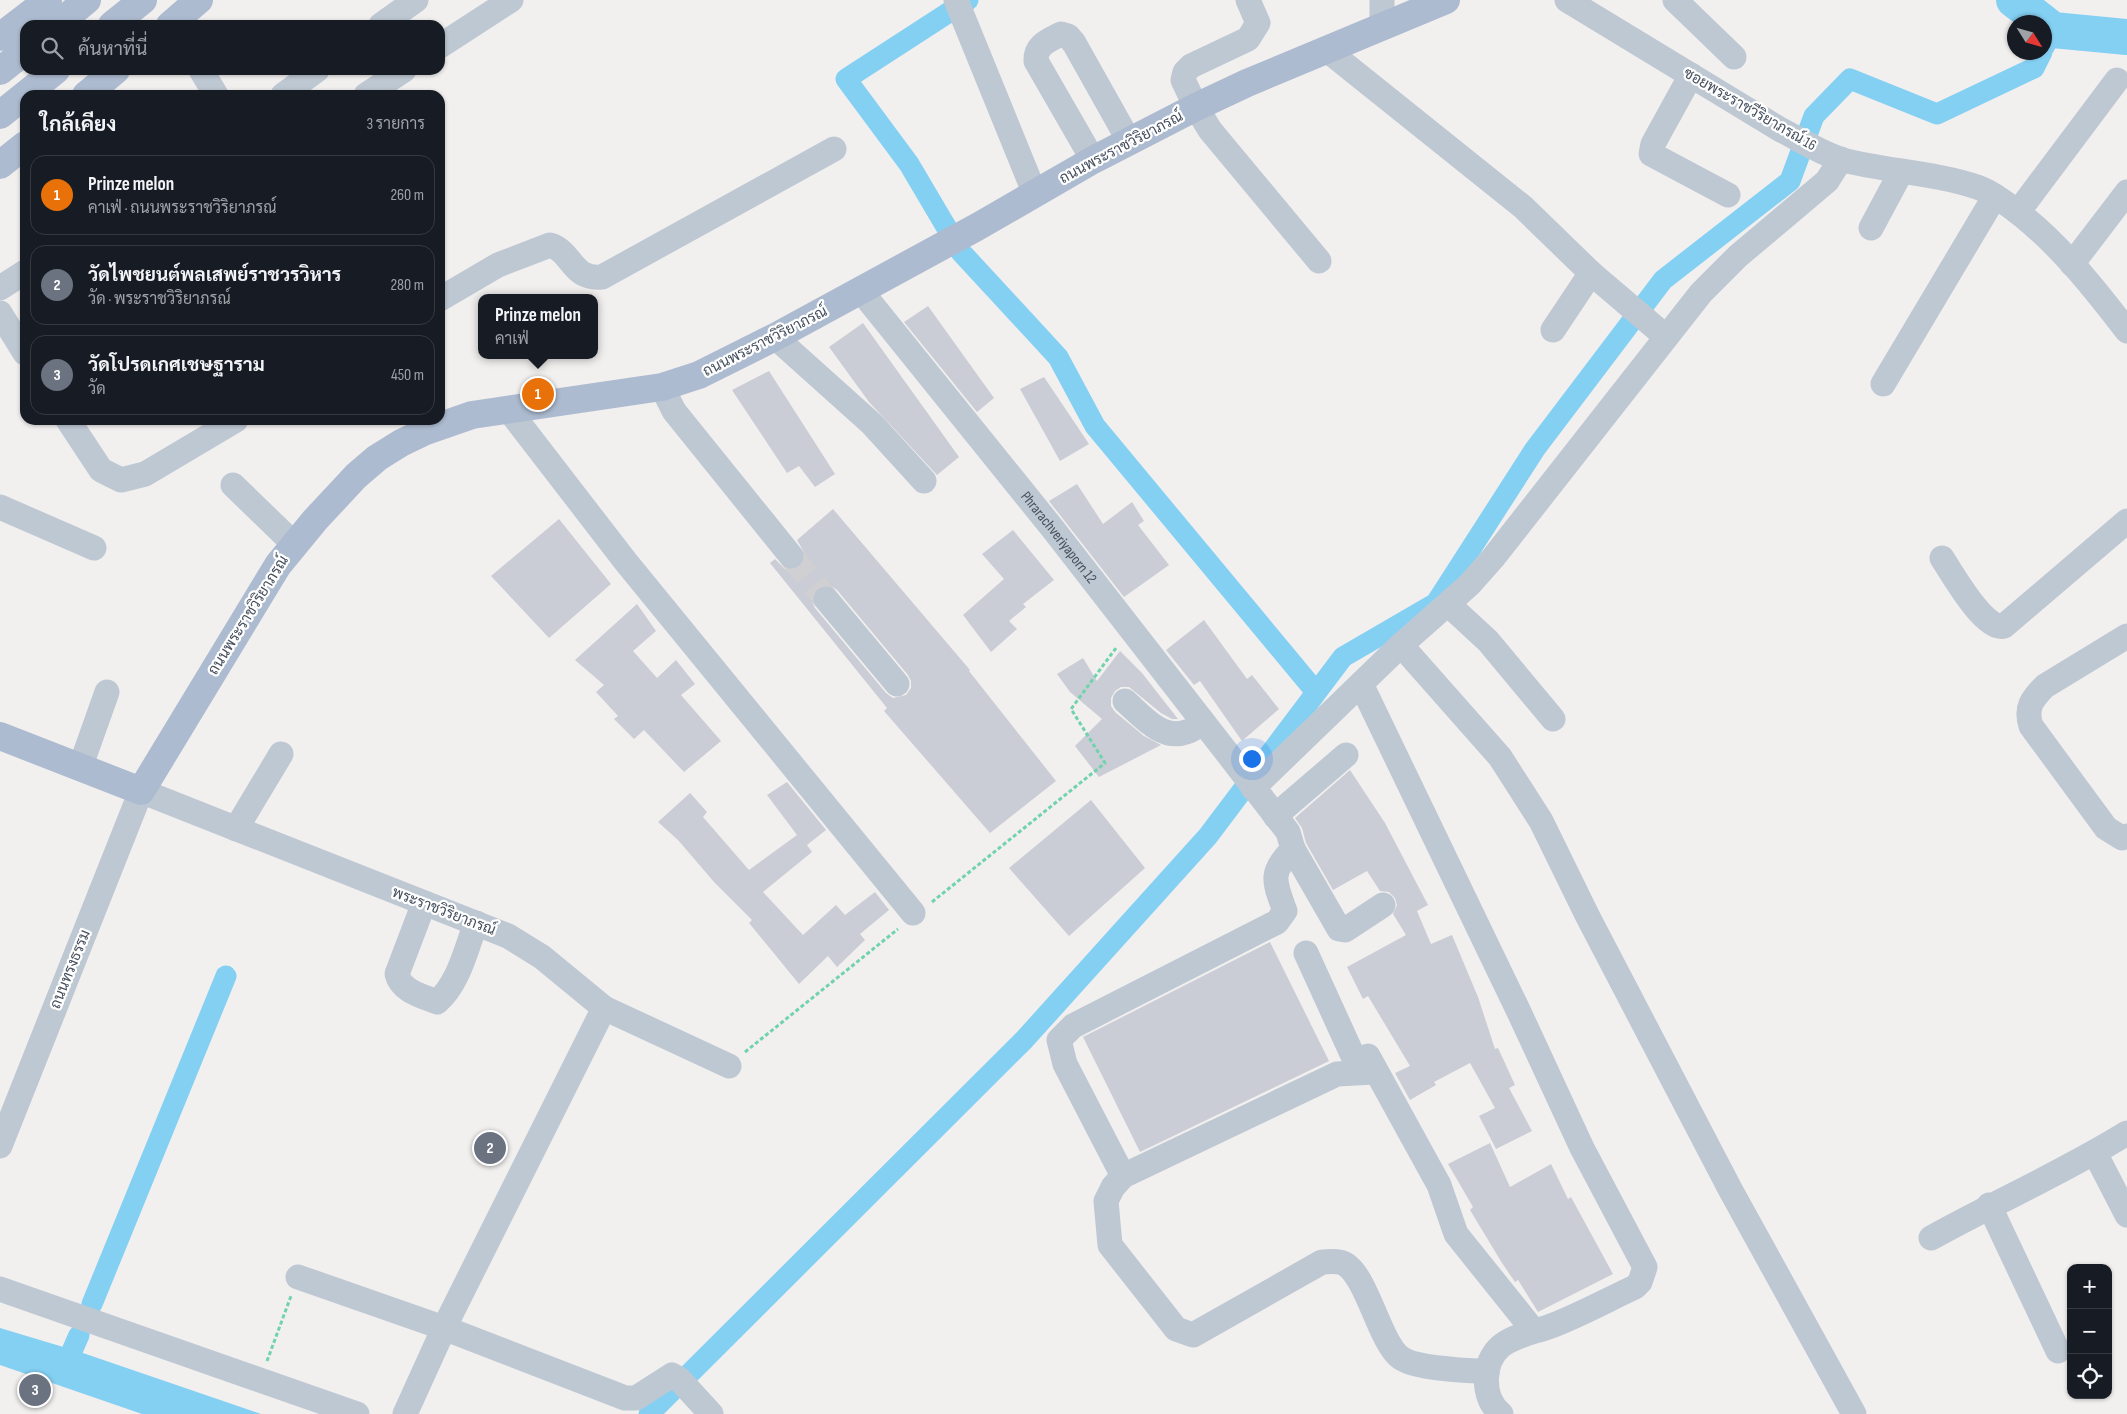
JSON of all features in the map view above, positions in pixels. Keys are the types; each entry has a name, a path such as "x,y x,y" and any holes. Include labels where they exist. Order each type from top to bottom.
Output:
{"main road":[{"path":"22,20 48,0"},
{"path":"62,20 87,0"},
{"path":"118,20 143,0"},
{"path":"177,20 199,0"},
{"name":"ถนนพระราชวิริยาภรณ์","path":"445,421 662,387 736,359 926,256 1092,160 1196,107 1247,83 1446,0"},
{"path":"0,37 20,22"},
{"path":"0,71 20,55"},
{"path":"31,90 50,75"},
{"path":"92,90 110,75"},
{"path":"0,115 20,99"},
{"path":"0,165 20,149"},
{"name":"ถนนพระราชวิริยาภรณ์","path":"141,791 263,587 294,544 334,499 377,458 423,425"},
{"path":"0,736 141,791"}],"street":[{"path":"388,20 416,0"},
{"path":"445,43 511,0"},
{"path":"956,0 1035,194"},
{"path":"1248,0 1258,23 1248,39 1191,66 1183,80 1210,130 1319,261"},
{"path":"1382,0 1382,28"},
{"name":"ซอยพระราชวีริยาภรณ์ 16","path":"1567,0 1781,130 1841,159 1979,187 1995,196 2028,219 2123,314"},
{"path":"1675,0 1734,57"},
{"path":"1092,160 1036,61 1036,53 1039,46 1060,34 1068,36 1074,42 1129,141"},
{"path":"1327,50 1523,207 1591,273 1658,330"},
{"path":"204,75 213,90"},
{"path":"290,90 310,75"},
{"path":"374,90 396,75"},
{"path":"1691,75 1653,144 1651,154 1728,196"},
{"path":"2018,212 2117,80"},
{"path":"445,296 498,265 550,245 556,247 581,274 591,278 602,277 834,149"},
{"path":"1252,787 1401,645 1449,605 1493,558 1658,330 1701,293 1738,256 1827,181 1841,159"},
{"path":"1872,228 1901,172"},
{"path":"2072,264 2127,192"},
{"path":"1883,384 1995,196"},
{"path":"1553,330 1591,273"},
{"path":"0,288 20,275"},
{"name":"Phrarachveriyaporn 12","path":"862,291 1053,529 1288,832 1293,849 1339,929 1345,930 1383,905"},
{"path":"0,313 20,345"},
{"path":"776,338 872,424 924,481"},
{"path":"662,387 674,411 790,556"},
{"path":"508,410 626,562 915,914"},
{"path":"71,425 101,470 121,480 145,474 228,425"},
{"path":"233,485 294,544"},
{"path":"0,507 94,548"},
{"path":"1942,558 1979,613 1992,625 2000,628 2127,521"},
{"path":"826,599 897,684"},
{"path":"1449,605 1488,641 1553,719"},
{"path":"2127,636 2045,686 2034,697 2027,712 2031,726 2106,828 2122,838 2127,836"},
{"path":"1401,645 1500,757 1542,820 1587,914 1730,1189 1854,1414"},
{"path":"1361,684 1519,1012 1582,1148 1645,1267 1640,1282 1635,1287 1551,1326 1533,1330 1502,1345 1492,1357 1487,1372 1487,1394 1501,1414"},
{"path":"80,768 107,692"},
{"path":"1125,701 1153,726 1171,734 1186,732 1203,722"},
{"path":"236,829 282,754"},
{"path":"1275,816 1346,755"},
{"name":"พระราชวิริยาภรณ์","path":"141,791 508,936 542,956 604,1008 729,1066"},
{"name":"ถนนทรงธรรม","path":"0,1146 141,791"},
{"path":"1123,1176 1065,1064 1059,1040 1073,1026 1277,922 1285,911 1275,879 1279,863 1293,849"},
{"path":"424,903 397,974 399,982 415,994 437,1002 447,994 455,979 476,923"},
{"path":"1313,955 1438,1185 1456,1234 1533,1330"},
{"path":"405,1414 444,1328 604,1008"},
{"path":"1375,1072 1336,1074 1123,1176 1113,1187 1106,1201 1110,1245 1176,1329 1193,1335 1322,1262 1337,1261 1345,1264 1353,1272 1378,1318 1392,1350 1401,1359 1448,1369 1487,1372"},
{"path":"1931,1238 1989,1205 2095,1153 2127,1133"},
{"path":"2095,1153 2127,1215"},
{"path":"1989,1205 2058,1351"},
{"path":"298,1277 444,1328 625,1398 636,1398 672,1375 686,1386 711,1414"},
{"path":"0,1289 357,1414"}],"path":[{"path":"729,1066 915,914 1105,763 1071,708 1130,629"},
{"path":"259,1380 298,1277"}],"water":[{"path":"0,1328 80,1352 261,1414 142,1414 0,1365"}],"building":[{"path":"928,306 994,398 977,412 904,322"},
{"path":"863,323 959,457 937,475 869,402 829,347"},
{"path":"769,371 835,474 815,487 799,466 787,473 732,390"},
{"path":"1044,377 1089,444 1060,461 1020,389"},
{"path":"1077,484 1103,524 1132,502 1144,521 1138,525 1169,565 1124,597 1049,501"},
{"path":"833,509 970,670 1056,781 990,833 884,711 887,708 770,563 775,559 786,570 794,570 800,567 805,554 797,540","holes":["824,585 831,586 837,590 908,675 911,681 911,688 906,695 893,698 886,693 815,608 812,601 813,594 817,588"]},
{"path":"559,519 611,584 549,638 491,576"},
{"path":"1013,530 1054,580 1023,604 1026,607 1009,621 1017,629 991,652 963,615 1004,579 982,554"},
{"path":"637,604 656,631 633,651 657,678 676,660 695,684 681,695 721,741 684,772 644,730 634,739 614,719 618,716 596,692 604,685 575,660"},
{"path":"1204,620 1247,679 1252,675 1279,709 1242,741 1200,681 1194,685 1166,650"},
{"path":"1120,651 1142,673 1178,719 1172,719 1161,713 1129,687 1121,687 1115,691 1111,698 1111,706 1115,712 1144,736 1161,745 1099,777 1075,746 1102,719 1070,692 1057,674 1083,658 1097,681"},
{"path":"1350,770 1385,823 1428,905 1417,911 1431,944 1452,935 1478,997 1495,1049 1498,1048 1515,1085 1509,1088 1532,1131 1496,1149 1479,1116 1495,1108 1470,1063 1434,1082 1436,1085 1410,1100 1395,1073 1410,1066 1368,996 1363,999 1347,967 1406,935 1393,914 1397,905 1395,898 1389,892 1380,891 1367,871 1333,890 1306,843 1302,828 1295,818"},
{"path":"787,782 826,830 807,845 812,852 763,892 803,935 836,905 845,915 875,892 889,910 860,934 865,940 837,967 828,956 799,984 749,923 752,920 714,882 678,840 658,822 690,793 707,812 703,817 749,870 797,835 767,795"},
{"path":"1091,800 1145,868 1069,936 1009,868"},
{"path":"1270,942 1329,1061 1140,1152 1083,1037"},
{"path":"1490,1143 1510,1187 1551,1164 1568,1199 1571,1197 1613,1274 1538,1312 1518,1280 1515,1282 1502,1263 1470,1210 1473,1207 1448,1164"}],"waterway":[{"path":"968,0 846,79 909,164 961,252 1058,357 1095,426 1316,692"},
{"path":"2014,0 2034,15"},
{"path":"2052,29 2127,37"},
{"path":"649,1414 1024,1040 1208,836 1343,657 1436,603 1535,449 1663,280 1790,181 1814,116 1850,79 1937,114 2034,68 2038,60"},
{"path":"92,1304 226,976"},
{"path":"65,1367 79,1335"}],"tunnel":[{"path":"791,556 826,599"}],"place":[{"name":"Prinze melon","path":"538,394"},
{"name":"วัดไพชยนต์พลเสพย์ราชวรวิหาร","path":"490,1148"},
{"name":"วัดโปรดเกศเชษฐาราม","path":"35,1390"}]}
